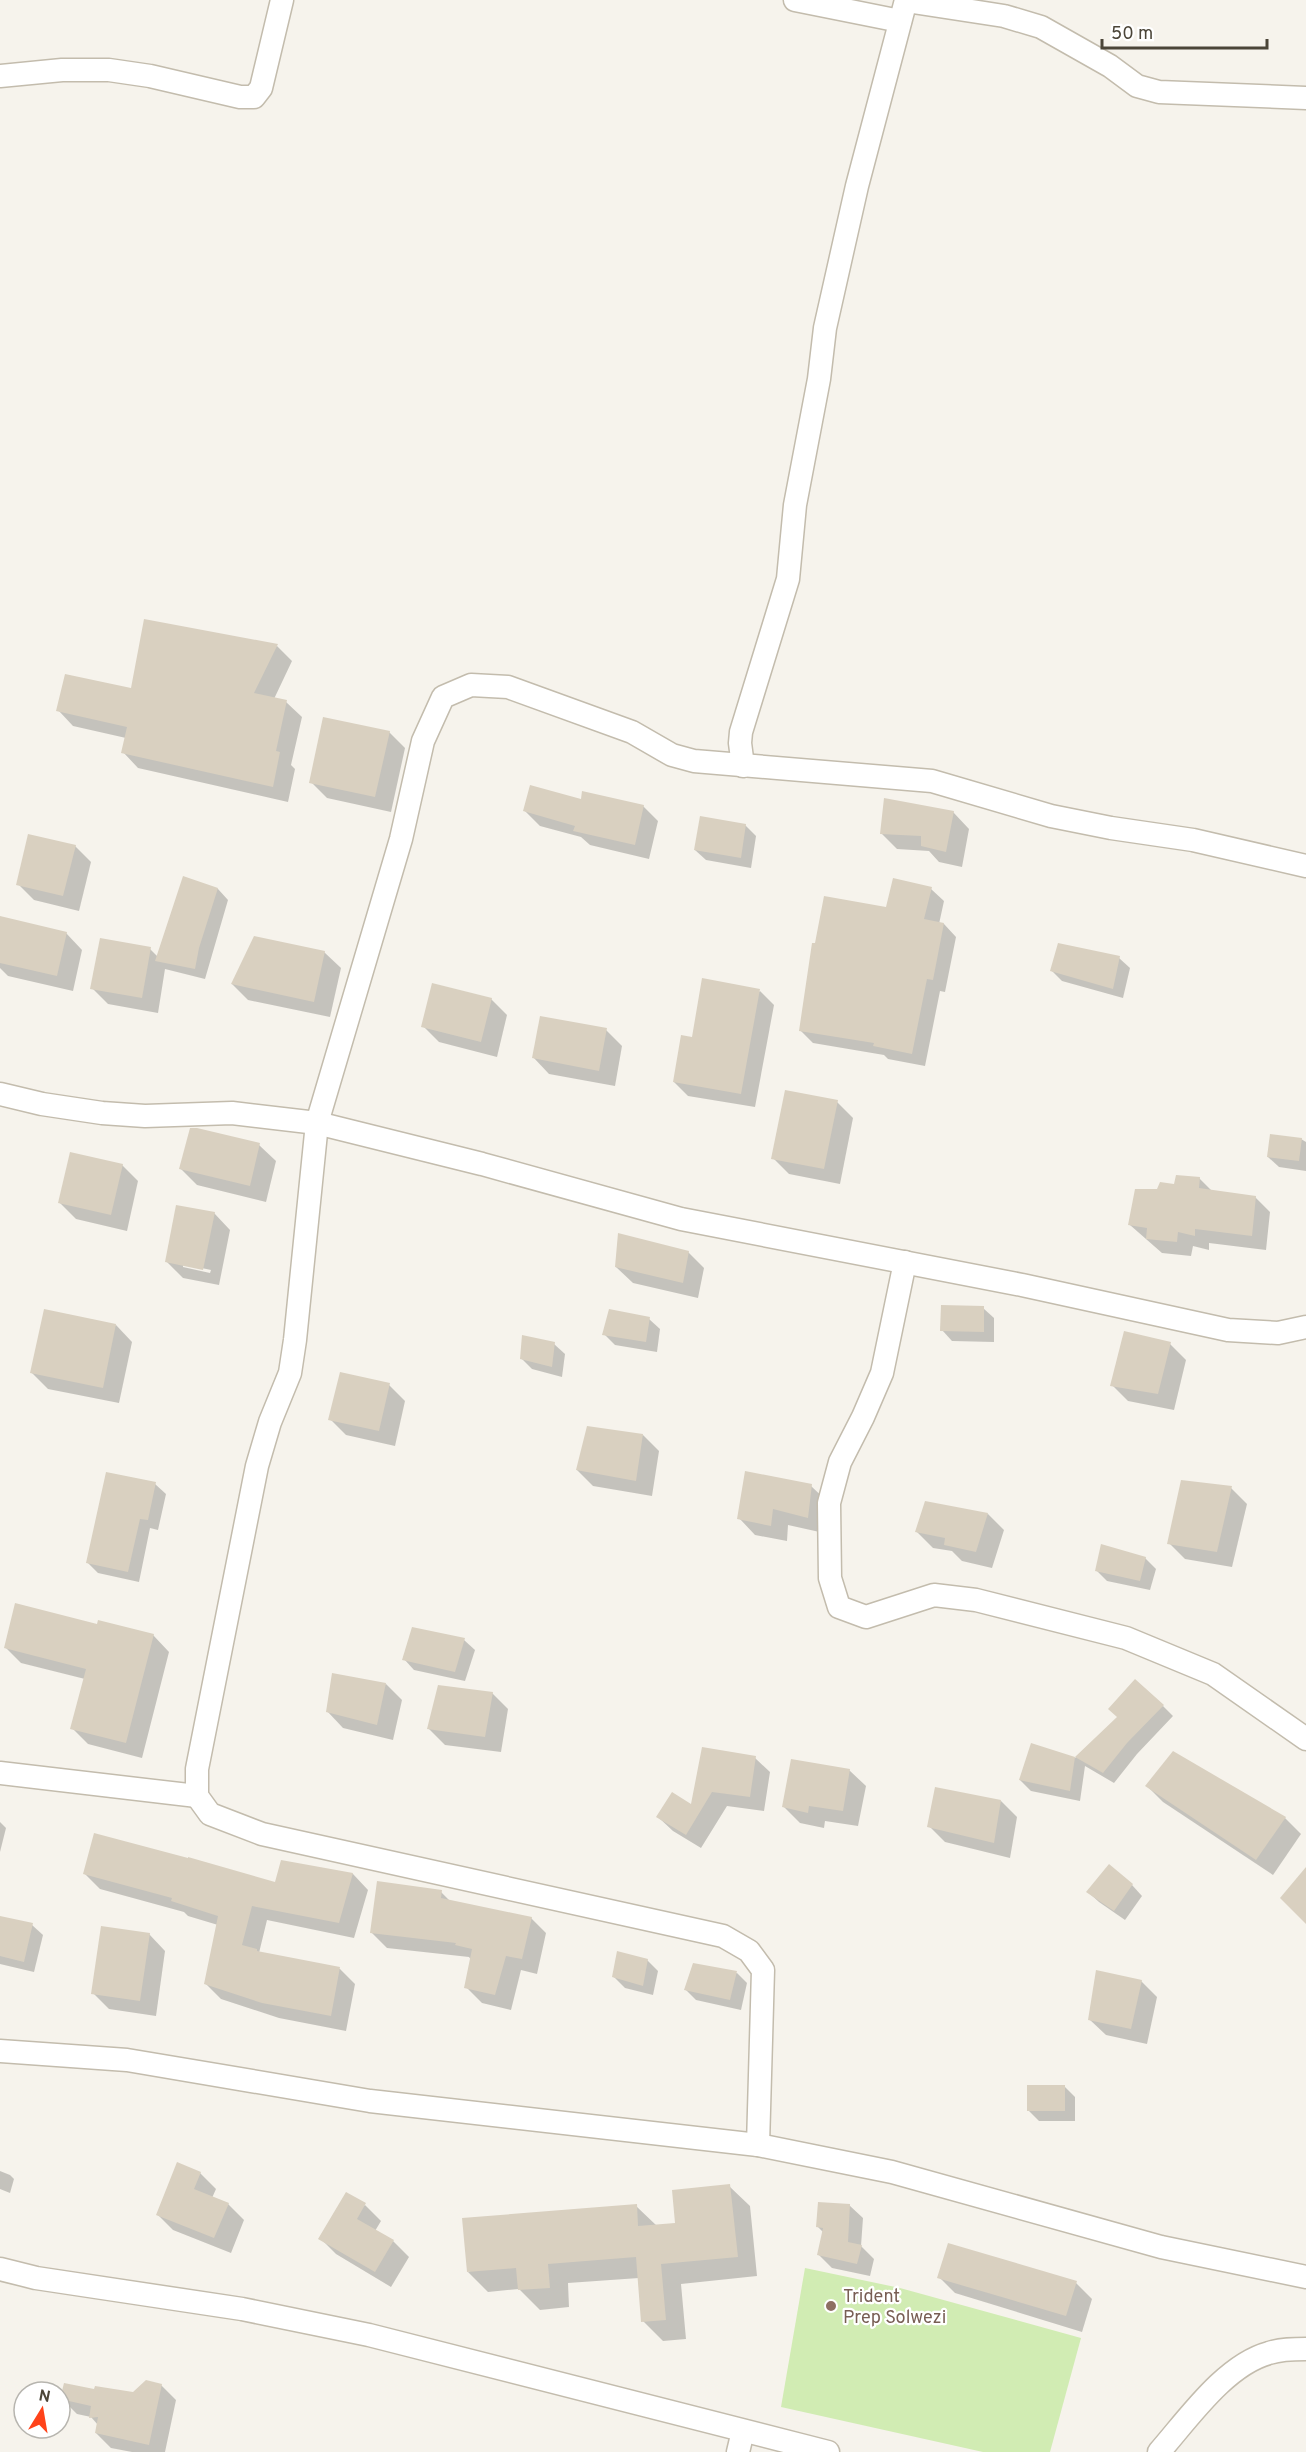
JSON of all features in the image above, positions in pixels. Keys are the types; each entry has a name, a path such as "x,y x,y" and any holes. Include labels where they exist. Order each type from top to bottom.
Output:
{"street":[{"path":"0,76 62,70 109,70 150,76 240,97 254,97 261,88 282,0"},
{"path":"795,0 1004,16 1041,27 1110,66 1137,86 1159,92 1306,98"},
{"path":"743,766 741,732 788,579 796,495 839,262 904,7"},
{"path":"758,2145 763,1970 749,1951 723,1936 262,1834 210,1814 197,1796 197,1769 257,1466 270,1422 290,1373 317,1123 401,840 423,741 443,697 471,685 508,687 632,732 672,755 694,761 932,781 1051,816 1193,840 1306,866"},
{"path":"0,1094 42,1104 102,1113 146,1116 232,1113 317,1123 482,1164 681,1219 1022,1285 1228,1330 1278,1333 1306,1327"},
{"path":"905,1262 882,1373 840,1462 830,1503 830,1578 839,1607 866,1617 934,1595 975,1600 1126,1638 1213,1674 1306,1739"},
{"path":"0,1773 197,1796"},
{"path":"0,2051 127,2060 370,2101 758,2145 892,2172 1161,2247 1306,2277"},
{"path":"0,2269 36,2278 242,2309 369,2336 741,2442 828,2452"},
{"path":"1159,2452 1212,2391 1246,2363 1268,2353 1287,2349 1306,2349"}],"green space":[{"path":"805,2268 900,2288 1081,2338 1050,2452 983,2452 781,2407"}],"building":[{"path":"144,619 278,644 254,693 287,700 276,751 280,752 273,787 121,753 127,727 56,711 65,674 131,688"},
{"path":"323,717 390,731 375,797 309,783"},
{"path":"530,785 581,799 582,791 644,805 635,845 573,831 575,826 523,811"},
{"path":"884,798 954,811 946,852 921,846 921,836 880,834"},
{"path":"700,816 746,824 741,858 694,850"},
{"path":"28,834 76,845 63,896 16,885"},
{"path":"183,876 218,888 199,948 195,969 155,961"},
{"path":"893,878 932,887 924,919 944,923 933,980 927,979 912,1054 873,1046 874,1043 799,1031 812,943 815,943 824,896 886,907"},
{"path":"0,916 67,932 57,976 0,963"},
{"path":"254,936 325,951 314,1002 231,984"},
{"path":"100,938 151,947 142,998 90,989"},
{"path":"1058,943 1120,956 1113,989 1050,971"},
{"path":"702,978 760,989 741,1094 673,1082 681,1035 692,1037"},
{"path":"432,983 492,998 481,1042 421,1027"},
{"path":"540,1016 607,1028 599,1071 532,1058"},
{"path":"785,1090 838,1100 824,1169 771,1159"},
{"path":"190,1128 260,1143 250,1186 179,1169"},
{"path":"1270,1134 1302,1138 1299,1161 1267,1157"},
{"path":"70,1152 123,1164 111,1215 58,1203"},
{"path":"1176,1175 1200,1177 1199,1188 1256,1196 1252,1236 1195,1229 1195,1236 1178,1232 1177,1242 1146,1239 1147,1228 1128,1225 1135,1189 1157,1189 1160,1182 1174,1184"},
{"path":"176,1205 215,1212 203,1270 165,1262"},
{"path":"618,1233 689,1251 683,1283 615,1267"},
{"path":"941,1305 984,1306 984,1332 940,1331"},
{"path":"44,1309 116,1324 103,1388 30,1373"},
{"path":"609,1309 650,1317 646,1342 602,1335"},
{"path":"1124,1331 1171,1342 1158,1394 1110,1386"},
{"path":"522,1335 555,1342 552,1367 520,1359"},
{"path":"340,1372 390,1383 379,1431 328,1420"},
{"path":"587,1426 643,1434 636,1481 576,1470"},
{"path":"745,1471 812,1484 808,1518 773,1509 771,1526 737,1519"},
{"path":"106,1472 156,1482 148,1520 140,1519 128,1572 86,1563"},
{"path":"1181,1480 1232,1486 1217,1552 1167,1544"},
{"path":"925,1501 988,1513 976,1552 944,1545 945,1538 915,1532"},
{"path":"1101,1544 1146,1557 1140,1581 1095,1571"},
{"path":"15,1603 97,1624 98,1620 154,1634 126,1743 70,1729 86,1669 4,1648"},
{"path":"412,1627 465,1638 455,1672 402,1660"},
{"path":"332,1673 386,1683 377,1725 326,1712"},
{"path":"1135,1679 1164,1705 1127,1743 1103,1773 1075,1757 1117,1717 1108,1709"},
{"path":"438,1685 493,1692 485,1737 427,1729"},
{"path":"1031,1743 1075,1757 1070,1791 1019,1780"},
{"path":"702,1747 756,1756 750,1797 712,1792 686,1835 656,1817 672,1792 691,1804"},
{"path":"1173,1751 1286,1817 1256,1860 1145,1786"},
{"path":"791,1759 850,1769 843,1811 809,1806 808,1813 782,1807"},
{"path":"935,1787 1001,1800 994,1843 927,1827"},
{"path":"94,1833 275,1882 281,1860 353,1873 339,1923 252,1906 242,1945 257,1949 257,1951 340,1967 331,2016 262,2003 204,1984 218,1916 171,1901 172,1898 83,1874"},
{"path":"1109,1864 1133,1884 1114,1911 1086,1892"},
{"path":"1306,1867 1306,1924 1280,1898"},
{"path":"377,1881 442,1890 441,1898 532,1917 522,1959 506,1956 495,1995 464,1988 472,1949 455,1945 456,1943 370,1933"},
{"path":"0,1916 33,1923 24,1962 0,1956"},
{"path":"101,1926 150,1933 140,2001 91,1994"},
{"path":"617,1951 648,1959 643,1986 612,1977"},
{"path":"693,1963 737,1971 730,2000 684,1990"},
{"path":"1096,1970 1142,1980 1131,2029 1088,2020"},
{"path":"1027,2085 1065,2085 1065,2111 1027,2111"},
{"path":"177,2162 201,2172 194,2189 229,2203 214,2238 156,2215"},
{"path":"730,2184 738,2257 661,2264 666,2320 641,2322 636,2257 548,2264 550,2288 518,2290 516,2268 467,2272 462,2218 637,2204 638,2226 675,2223 672,2190"},
{"path":"346,2192 366,2203 357,2219 394,2240 375,2272 318,2239"},
{"path":"818,2202 850,2204 848,2242 862,2245 857,2264 817,2255 823,2228 816,2227"},
{"path":"948,2243 1077,2281 1066,2316 937,2278"},
{"path":"146,2380 162,2384 149,2445 95,2433 98,2417 89,2418 91,2406 72,2402 72,2385 133,2392"}],"place":[{"name":"Trident Prep Solwezi","path":"831,2306"}]}
